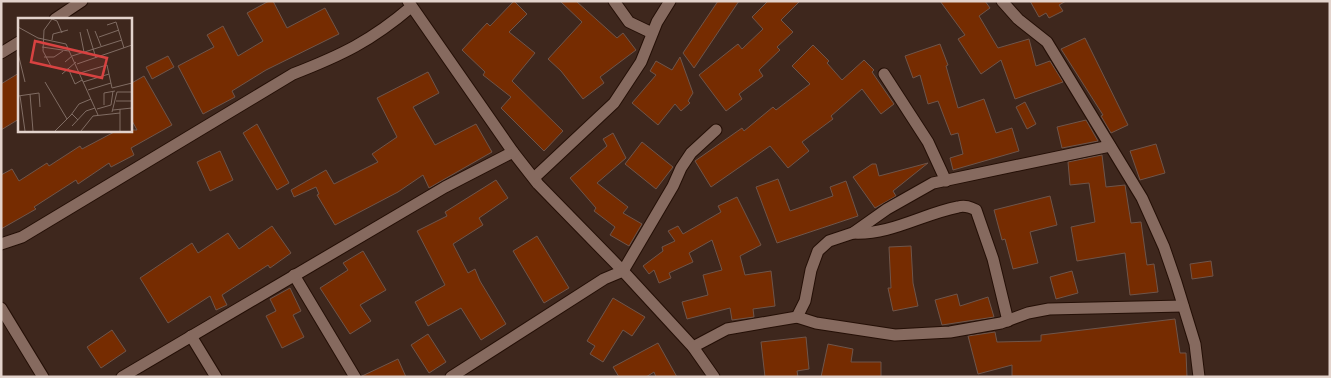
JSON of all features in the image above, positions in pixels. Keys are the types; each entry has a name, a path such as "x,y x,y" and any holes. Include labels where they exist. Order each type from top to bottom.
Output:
{"street":[{"path":"56,18 82,1"},
{"path":"614,1 629,22 652,32"},
{"path":"534,178 614,103 641,62 652,32 670,1"},
{"path":"1002,1 1018,20 1047,42 1142,198 1164,247 1183,306 1195,344 1199,377"},
{"path":"1,244 22,237 293,74 342,55 384,30 410,4 513,152 534,178 693,347 714,377"},
{"path":"1,52 18,43"},
{"path":"884,74 928,142 946,181"},
{"path":"451,377 604,279 623,271 673,186 680,168 691,153 716,130"},
{"path":"796,317 805,301 811,270 818,251 829,241 854,233 887,209 933,183 1110,146"},
{"path":"122,377 445,187 513,152"},
{"path":"854,233 865,234 905,225 958,207 969,206 976,210 993,259 1008,321"},
{"path":"294,275 355,377"},
{"path":"693,347 727,329 796,317 816,323 895,335 950,332 1008,321 1049,309 1183,306"},
{"path":"1,308 43,377"},
{"path":"191,336 216,377"}],"building":[{"path":"269,1 273,1 287,28 325,8 339,34 266,70 232,91 235,97 203,114 178,66 214,47 207,35 223,26 238,56 263,41 247,13"},
{"path":"514,1 527,14 509,32 535,53 512,81 563,131 544,151 501,108 511,97 483,75 485,72 462,50 487,23 490,26"},
{"path":"560,1 576,1 617,38 623,33 636,50 600,77 604,83 583,99 561,71 548,59 582,22"},
{"path":"718,1 739,1 694,68 683,53"},
{"path":"768,1 800,1 781,20 793,32 777,47 780,50 759,70 763,76 739,94 742,99 726,111 699,75 738,44 742,49 763,29 752,17"},
{"path":"940,1 985,1 990,8 979,16 998,48 1029,39 1036,66 1050,61 1063,82 1015,99 1001,60 981,74 958,39 965,35"},
{"path":"1030,1 1066,1 1059,5 1063,11 1049,18 1046,13 1039,17"},
{"path":"1085,38 1128,125 1111,133 1101,116 1103,115 1061,49"},
{"path":"940,44 948,65 946,66 958,108 984,99 996,133 1012,128 1019,151 953,170 950,158 963,154 958,133 951,135 938,101 928,104 920,75 913,78 905,56"},
{"path":"813,45 829,61 827,63 842,80 864,60 874,70 872,72 894,104 881,114 862,89 831,116 833,119 802,142 809,151 788,168 770,146 711,187 695,161 742,128 744,131 773,107 776,110 810,84 792,66"},
{"path":"168,56 174,67 152,79 146,67"},
{"path":"680,57 693,93 688,101 690,103 681,111 675,104 658,125 632,103 656,75 650,71 656,61 672,70"},
{"path":"428,72 439,93 413,107 435,145 476,124 492,152 429,188 423,175 398,192 335,225 317,195 319,194 316,187 294,197 291,190 326,170 334,184 378,162 372,154 397,137 377,98"},
{"path":"18,74 18,120 1,130 1,84"},
{"path":"144,76 172,125 131,148 134,155 111,167 109,163 78,184 76,180 34,207 36,209 1,229 1,175 12,169 19,181 47,163 49,166 80,146 82,149 116,131 137,130 131,119 131,83"},
{"path":"1025,102 1036,124 1027,129 1016,107"},
{"path":"1086,120 1098,141 1062,148 1057,127"},
{"path":"257,124 289,183 277,190 243,133"},
{"path":"613,133 626,158 597,183 628,207 623,213 642,224 629,246 610,235 615,227 594,211 596,208 570,178 607,146 603,139"},
{"path":"642,142 673,167 656,189 625,164"},
{"path":"1156,144 1165,173 1140,180 1130,151"},
{"path":"220,151 233,180 210,191 197,162"},
{"path":"1102,155 1106,187 1125,185 1131,223 1141,222 1147,265 1154,264 1158,292 1130,295 1125,253 1077,261 1071,227 1095,222 1089,183 1070,185 1068,162"},
{"path":"928,163 893,191 896,196 875,208 853,177 872,164 876,164 879,176"},
{"path":"778,179 790,211 833,196 830,187 846,181 858,216 777,243 756,187"},
{"path":"496,180 508,198 479,218 483,225 453,244 468,273 475,269 480,281 506,324 481,340 461,308 428,326 415,302 445,285 417,231 447,216 445,212"},
{"path":"1050,196 1057,225 1030,232 1038,263 1013,269 1005,239 1002,240 994,210"},
{"path":"737,197 761,245 740,256 745,275 771,271 775,306 753,309 754,317 732,320 730,308 687,319 682,302 708,295 703,275 722,270 712,240 689,253 693,262 669,273 671,278 659,283 654,270 649,274 643,266 663,251 662,247 675,241 668,231 678,226 683,234 721,212 718,206"},
{"path":"272,226 291,253 270,268 268,265 222,295 227,305 216,310 210,296 168,323 140,278 192,243 198,253 228,233 239,249"},
{"path":"537,236 569,288 544,303 513,251"},
{"path":"911,246 913,283 918,306 893,311 888,288 891,288 889,247"},
{"path":"363,251 386,290 360,305 371,321 350,334 320,288 348,270 343,263"},
{"path":"1211,261 1213,276 1192,279 1190,264"},
{"path":"1072,271 1078,293 1056,299 1050,277"},
{"path":"290,288 301,311 293,315 304,337 282,348 266,316 276,311 270,299"},
{"path":"957,294 960,306 988,297 994,317 942,325 935,300"},
{"path":"613,298 645,317 632,336 623,330 603,362 590,354 595,346 587,341"},
{"path":"1175,319 1180,353 1186,353 1187,377 1012,376 1012,365 978,374 968,336 995,332 997,342 1041,341 1041,335"},
{"path":"112,330 126,351 101,368 87,347"},
{"path":"428,334 446,362 429,373 411,345"},
{"path":"806,337 809,369 797,371 798,377 765,377 761,342"},
{"path":"658,343 677,377 656,377 654,372 646,377 619,377 613,367"},
{"path":"828,344 853,349 851,362 881,362 881,377 821,377"},
{"path":"398,359 406,377 362,377 362,376"}]}
